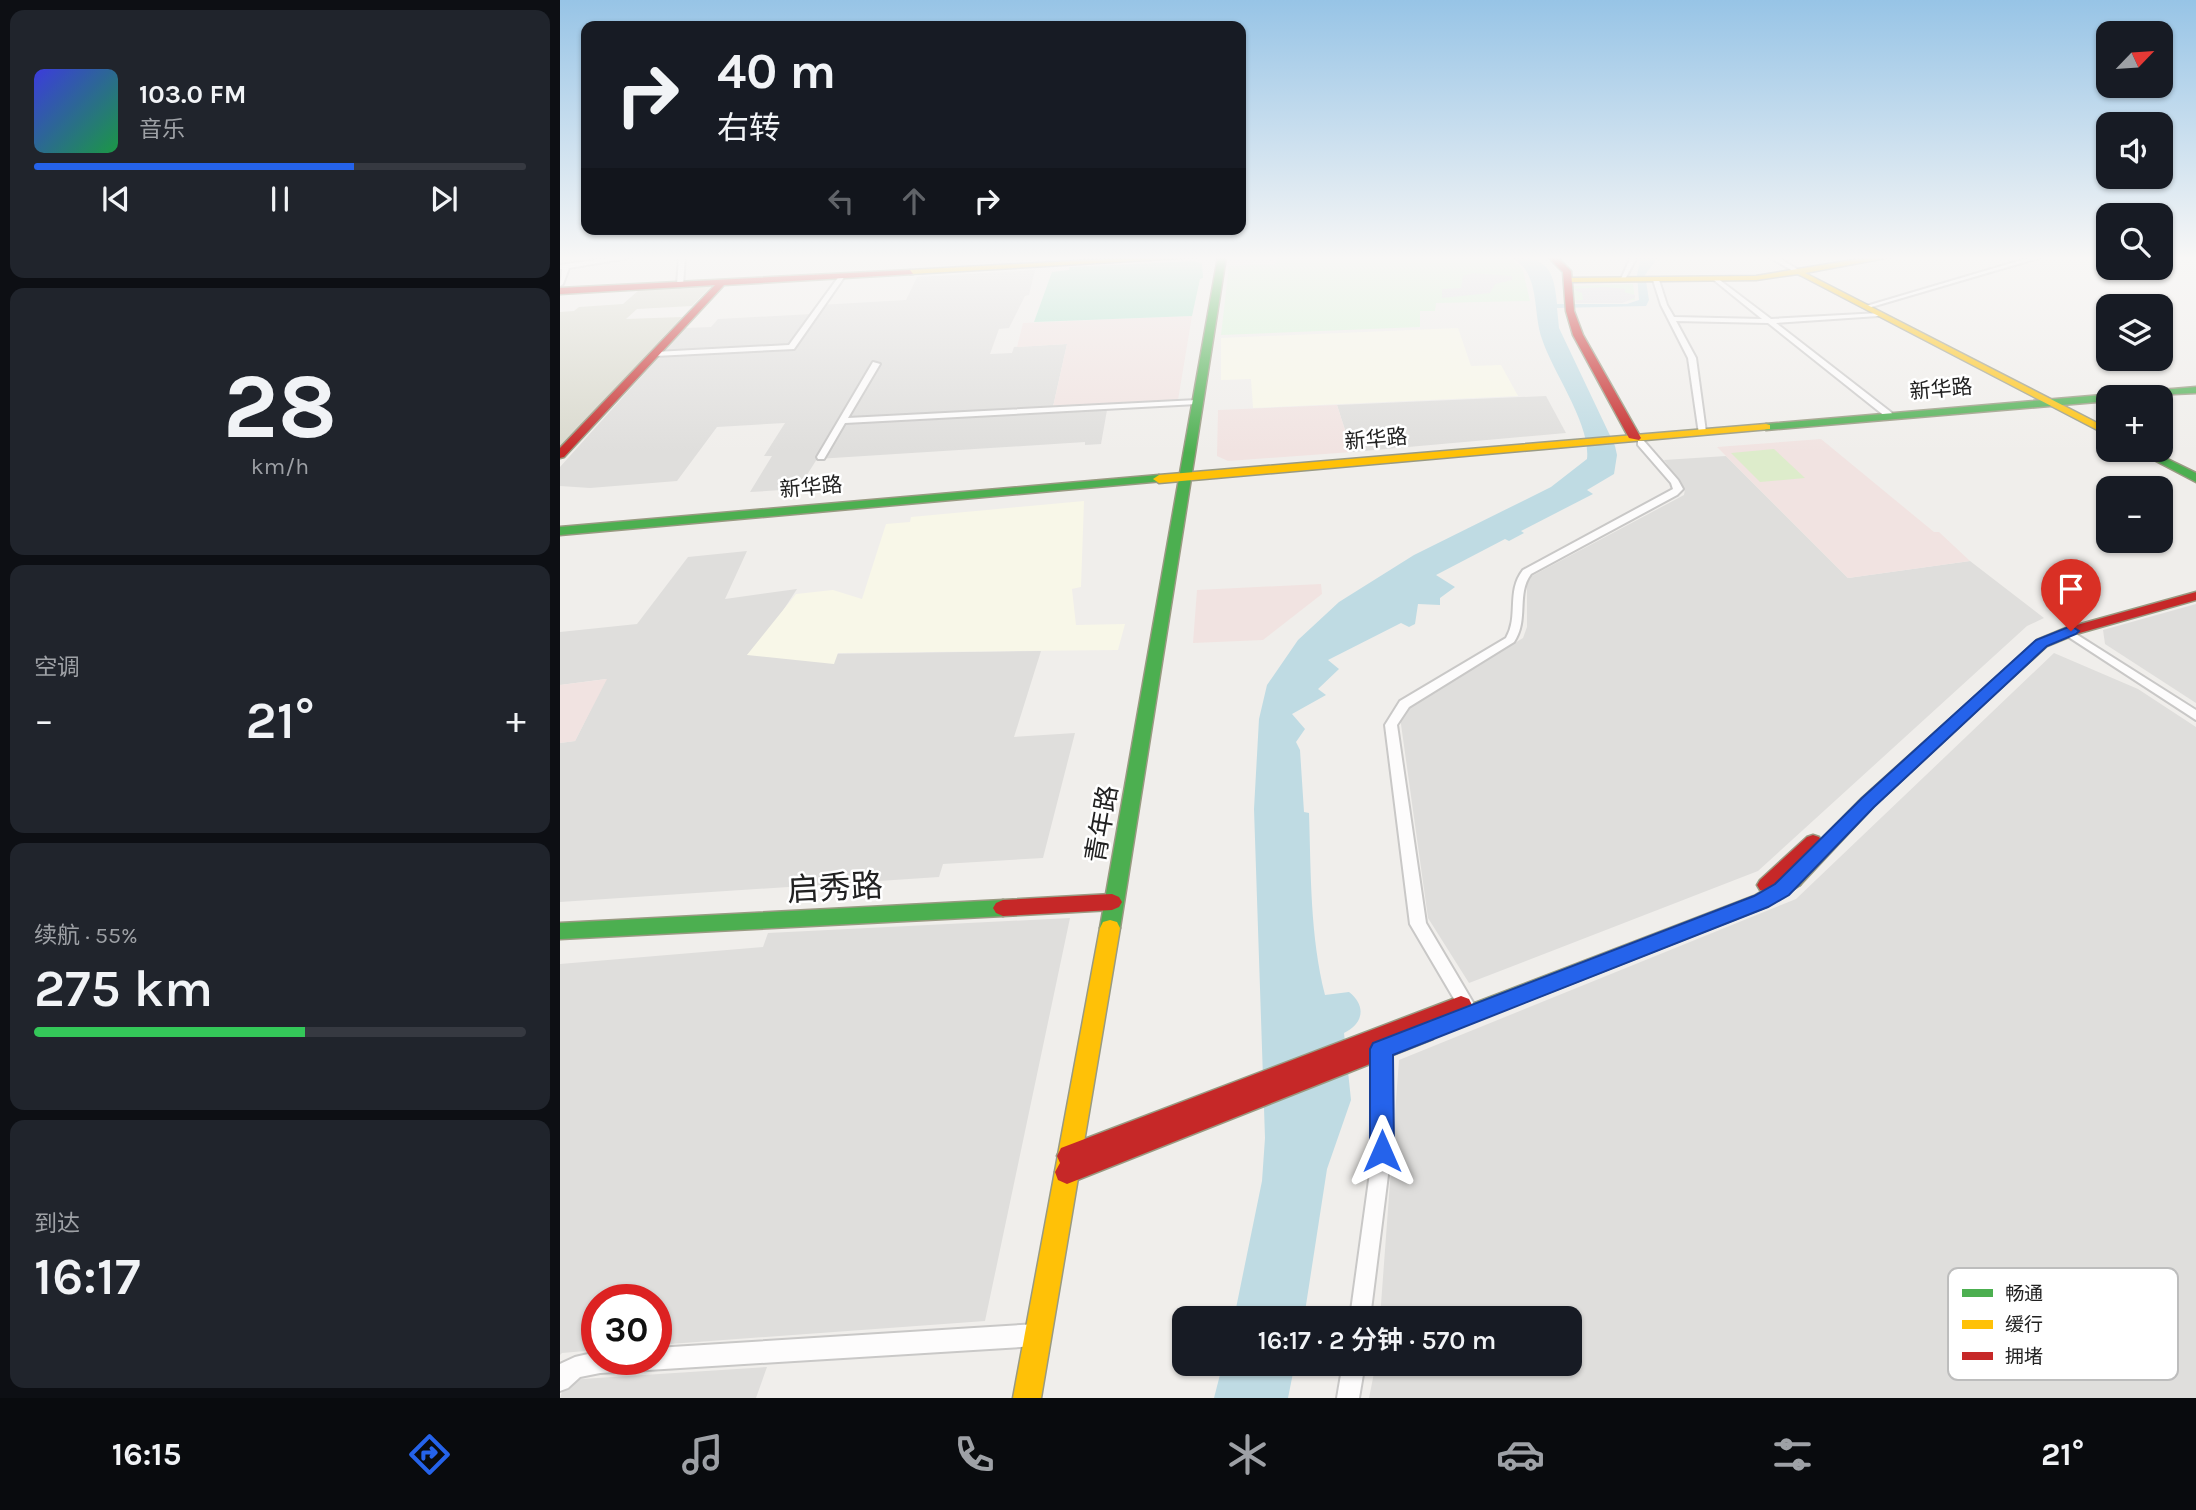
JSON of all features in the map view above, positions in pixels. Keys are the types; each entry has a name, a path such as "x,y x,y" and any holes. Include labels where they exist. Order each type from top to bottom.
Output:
{"street":[{"path":"560,455 685,322"},
{"path":"655,354 791,347 809,322"},
{"name":"青年路","path":"1027,1398 1211,322"},
{"path":"1466,1003 1418,924 1391,724 1404,704 1510,640 1517,633 1520,581 1527,572 1678,489 1675,482 1632,441 1574,322"},
{"path":"1673,322 1692,358 1702,432"},
{"path":"1771,322 1889,415"},
{"path":"1894,322 2096,426"},
{"path":"821,457 876,364"},
{"name":"新华路","path":"560,531 2196,392"},
{"name":"新华路","path":"2173,395 2196,392"},
{"path":"842,421 1197,402"},
{"name":"新华路","path":"1632,441 1889,415 2096,402"},
{"path":"2165,462 2196,478"},
{"name":"新华路","path":"560,537 1184,479"},
{"path":"1370,1050 1466,1003 1753,893 1772,882 1858,797 2033,638 2063,626 2196,589"},
{"path":"1068,1164 1761,901 1782,889 1868,802 2042,643 2068,632 2196,596"},
{"path":"2068,632 2196,716"},
{"name":"启秀路","path":"560,931 1112,902"},
{"path":"1362,1306 1382,1151 1370,1050"},
{"path":"672,1358 1038,1335"},
{"path":"560,1380 563,1373 581,1366"},
{"path":"1348,1398 1352,1376"}],"shaded area":[{"path":"560,322 677,322 560,447"},
{"path":"715,322 1012,322 1009,328 999,329 990,354 1012,353 1014,347 1067,344 1052,411 1107,410 1101,444 1085,445 1085,442 817,459 798,489 750,492 772,456 764,456 785,423 717,427 677,481 590,488 560,486 560,467 685,328 711,327"},
{"path":"1191,322 1178,400 1053,407 1067,344 1017,347 1023,323"},
{"path":"1458,328 1471,366 1501,365 1518,396 1253,408 1251,379 1221,380 1221,338"},
{"path":"1546,396 1566,433 1352,452 1337,405"},
{"path":"1337,405 1352,452 1228,461 1217,456 1218,410"},
{"path":"1821,439 1934,532 1939,532 1970,561 1848,578 1717,447"},
{"path":"1726,456 1848,578 1970,561 2044,618 2027,626 1758,871 1469,983 1428,918 1400,717 1405,709 1523,638 1527,627 1527,580 1530,577 1684,495 1685,489 1664,460"},
{"path":"1084,501 1081,587 1072,589 1076,625 1125,624 1118,650 838,653 834,664 747,655 796,594 833,590 862,599 886,524 910,522 911,517"},
{"path":"747,551 725,599 797,589 773,626 747,655 1041,651 1014,737 1075,733 1043,858 943,864 939,877 560,902 560,743 575,741 606,679 560,685 560,632 637,624 688,557"},
{"path":"1321,584 1322,594 1263,640 1193,643 1197,590"},
{"path":"2196,604 2196,703 2105,644 2103,630"},
{"path":"2054,653 2138,689 2196,727 2196,1398 1369,1398 1373,1376 1582,1376 1582,1306 1381,1306 1399,1060 1796,899"},
{"path":"607,679 575,741 560,743 560,685"},
{"path":"1070,918 985,1321 672,1344 672,1284 581,1284 581,1351 560,1355 560,964 763,947 768,933"},
{"path":"767,1367 756,1398 560,1398 566,1380"}],"green space":[{"path":"1222,322 1420,322 1420,327 1221,335"},
{"path":"1774,449 1805,478 1760,482 1731,453"}],"water":[{"path":"1538,322 1558,322 1615,446 1617,455 1614,474 1587,490 1593,494 1521,531 1524,533 1509,541 1505,539 1436,575 1455,587 1440,598 1440,605 1418,604 1415,624 1409,627 1401,623 1328,660 1339,669 1318,689 1326,695 1292,714 1305,729 1296,742 1300,750 1304,812 1309,813 1314,928 1320,973 1325,995 1349,992 1358,1003 1360,1014 1355,1025 1344,1033 1351,1100 1327,1169 1306,1306 1236,1306 1262,1181 1265,1138 1254,809 1259,719 1267,685 1298,640 1339,602 1414,555 1551,487 1587,459 1583,430 1542,339"},
{"path":"1220,1376 1292,1376 1288,1398 1214,1398"}],"traffic: fast":[{"path":"1110,928 1211,322"},
{"path":"1766,427 2196,390"},
{"path":"2165,462 2196,478"},
{"path":"560,531 1159,479"},
{"path":"1425,1032 1761,901 1793,880"},
{"path":"560,931 1003,908"}],"traffic: slow":[{"path":"1895,322 2096,426"},
{"path":"1159,479 1766,427"},
{"path":"1793,880 1868,802 1997,684"},
{"path":"1027,1398 1110,928"}],"traffic: jam":[{"path":"560,455 684,322"},
{"path":"1574,322 1578,335 1635,438"},
{"path":"1997,684 2042,643 2071,631 2196,596"},
{"path":"1767,885 1813,842"},
{"path":"1003,908 1112,902"},
{"path":"1069,1156 1461,1005"},
{"path":"1067,1172 1425,1032"}],"route":[{"path":"1382,1151 1381,1049 1761,901 1782,889 1868,802 2042,643 2071,631"}]}
